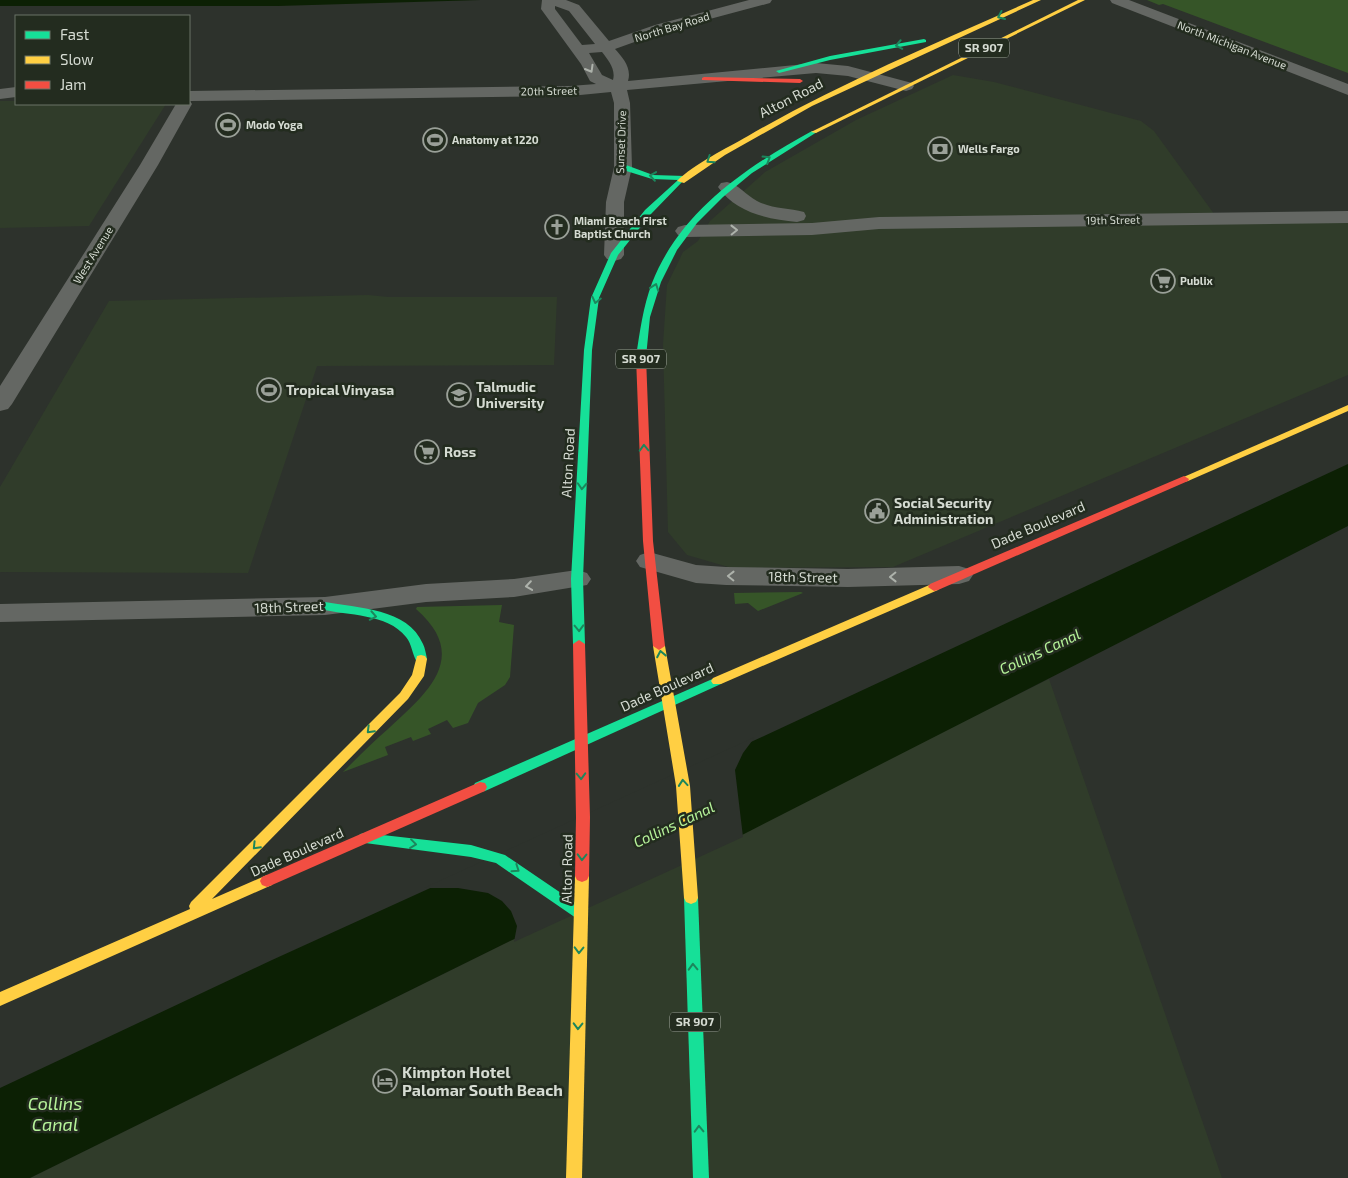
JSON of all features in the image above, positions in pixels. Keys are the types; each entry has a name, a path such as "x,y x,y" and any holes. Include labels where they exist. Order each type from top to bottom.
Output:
{"main road":[{"name":"Alton Road","path":"574,1178 582,808 577,579 591,326 595,298 614,256 648,212 685,178 734,145 830,96 1038,0"},
{"name":"SR 907","path":"701,1178 690,867 681,763 660,645 649,561 642,411 641,357 644,326 660,273 671,251 706,206 727,187 776,153 906,86 1082,0"},
{"path":"779,71 830,58 964,33"},
{"path":"704,79 796,80 815,85 830,96"},
{"path":"623,167 652,177 685,178"},
{"name":"Dade Boulevard","path":"0,999 960,575 1348,408"},
{"path":"186,917 394,706 408,691 418,676 422,662 421,649 417,639 409,629 394,620 325,606"},
{"path":"365,838 471,851 500,859 580,919"}],"street":[{"path":"549,0 548,9 596,78 618,88"},
{"name":"Sunset Drive","path":"553,0 574,8 618,62 622,74 618,88 622,103 623,167 615,202 614,256"},
{"name":"North Bay Road","path":"578,50 606,47 660,28 765,0"},
{"name":"North Michigan Avenue","path":"1117,0 1348,90"},
{"path":"556,21 582,18"},
{"name":"20th Street","path":"190,97 560,92 824,68 872,76 906,86"},
{"path":"0,94 15,92"},
{"path":"0,98 15,99"},
{"name":"West Avenue","path":"0,404 149,165 183,105"},
{"name":"19th Street","path":"727,187 742,202 765,212 878,223"},
{"name":"19th Street","path":"685,231 812,229 878,223 1348,217"},
{"name":"18th Street","path":"649,561 696,574 726,576 848,578 960,575"},
{"name":"18th Street","path":"0,613 325,606 426,593 514,588 577,579"}],"shaded area":[{"path":"1147,0 1348,0 1348,73 1163,4 1159,5"},
{"path":"953,75 994,82 1141,121 1154,131 1217,218 1348,217 1348,375 893,567 732,568 687,555 668,532 663,345 667,285 683,252 698,241 710,221 765,172 856,120"},
{"path":"0,101 15,101 15,105 165,105 89,226 0,228"},
{"path":"368,295 388,297 557,297 554,365 317,366 248,573 0,572 0,487 109,301"},
{"path":"734,593 803,593 758,611 748,603 735,604"},
{"path":"502,605 499,622 514,625 510,677 505,685 478,703 468,723 453,728 447,720 428,729 431,734 413,741 411,737 385,747 388,755 343,772 417,702 437,674 442,659 440,643 432,626 416,609 417,607"},
{"path":"1049,679 1222,1178 30,1178 510,941 644,880"}],"water":[{"path":"0,0 481,0 278,6 0,6"},
{"name":"Collins Canal","path":"1348,464 1348,526 744,834 510,941 30,1178 0,1178 0,1088 272,960 764,736"}],"pier":[{"path":"755,737 743,753 735,770 743,837 514,942 517,926 511,911 502,901 488,893 458,888 424,888"}],"traffic: fast":[{"path":"779,71 830,58 924,41"},
{"path":"641,357 646,317 656,282 673,250 694,221 720,195 749,172 814,132"},
{"path":"623,167 652,177 685,178"},
{"path":"579,644 577,579 588,350 595,298 614,255 648,212 681,181"},
{"path":"325,606 370,614 398,624 409,632 417,644 421,659"},
{"path":"480,787 717,681"},
{"path":"365,838 471,851 500,859 581,914"},
{"path":"691,898 701,1178"}],"traffic: slow":[{"path":"681,181 766,128 810,105 901,61 1038,0"},
{"path":"814,132 1082,0"},
{"path":"1184,479 1348,408"},
{"path":"717,681 934,587"},
{"path":"659,646 683,786 691,898"},
{"path":"196,906 404,696 418,676 421,659"},
{"path":"574,1178 582,876"},
{"path":"0,999 267,881"}],"traffic: jam":[{"path":"704,79 800,81"},
{"path":"641,357 648,541 659,646"},
{"path":"934,587 1184,479"},
{"path":"579,644 583,817 582,876"},
{"path":"267,881 480,787"}],"place":[{"name":"Modo Yoga","path":"228,125"},
{"name":"Anatomy at 1220","path":"435,140"},
{"name":"Wells Fargo","path":"940,149"},
{"name":"Miami Beach First Baptist Church","path":"557,227"},
{"name":"Publix","path":"1163,281"},
{"name":"Tropical Vinyasa","path":"269,390"},
{"name":"Talmudic University","path":"459,395"},
{"name":"Ross","path":"427,452"},
{"name":"Social Security Administration","path":"877,511"},
{"name":"Kimpton Hotel Palomar South Beach","path":"385,1081"}]}
